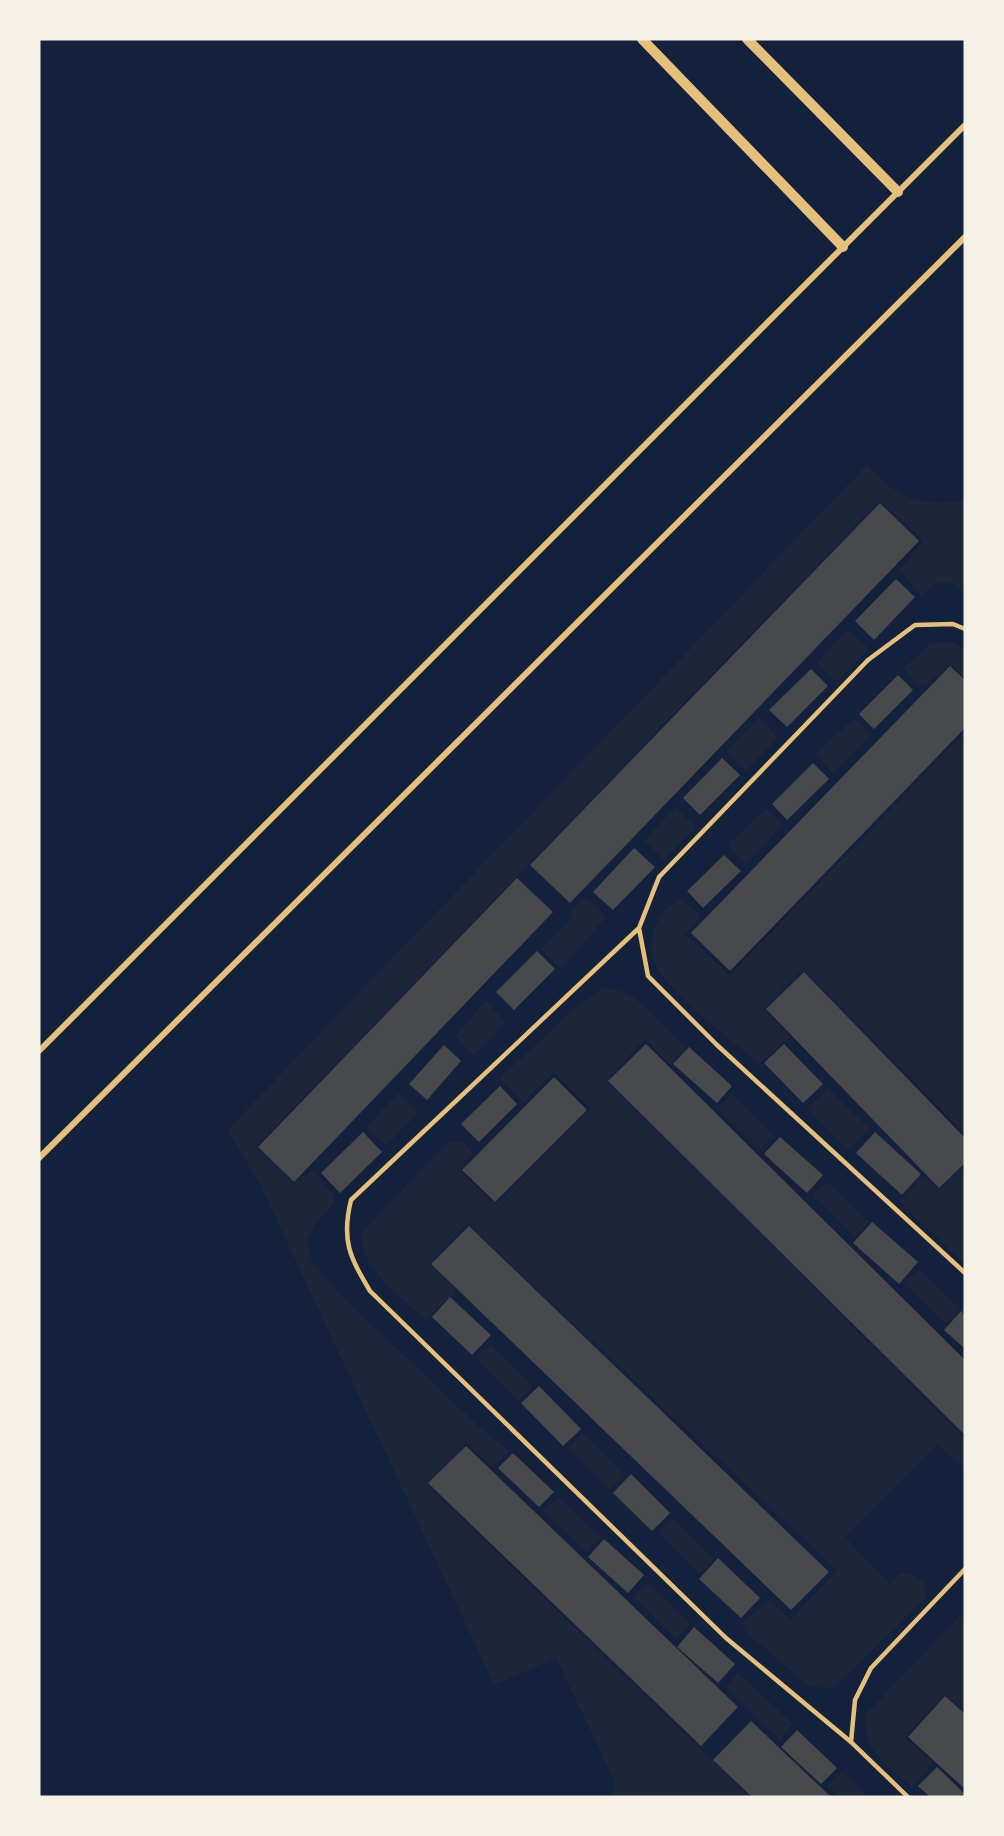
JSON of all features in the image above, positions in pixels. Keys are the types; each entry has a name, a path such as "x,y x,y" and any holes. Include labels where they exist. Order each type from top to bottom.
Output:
{"street":[{"path":"642,39 843,247"},
{"path":"747,39 898,192"},
{"path":"39,1051 965,125"},
{"path":"39,1158 964,239"}],"lane":[{"path":"908,1797 851,1742 726,1638 370,1291 350,1258 346,1222 351,1200 639,928 659,877 868,660 915,625 953,624 965,629"},
{"path":"639,928 648,976 717,1046 965,1273"},
{"path":"851,1742 855,1700 871,1668 965,1569"}],"shaded area":[{"path":"867,465 889,485 910,498 935,503 965,501 965,596 954,583 936,583 922,596 899,570 924,541 880,500 256,1147 293,1183 313,1170 334,1195 334,1204 315,1224 307,1240 312,1262 345,1300 482,1429 509,1451 493,1467 466,1443 427,1485 750,1797 613,1797 615,1782 556,1658 494,1685 259,1182 227,1130"},
{"path":"848,629 869,649 837,682 817,663"},
{"path":"954,643 965,649 965,678 950,664 924,686 914,683 904,668 929,644"},
{"path":"758,717 778,738 746,771 726,751"},
{"path":"854,718 871,734 833,774 816,754"},
{"path":"965,732 965,1134 804,969 763,1009 791,1037 759,1064 675,991 655,965 651,943 662,914 682,899 701,916 685,935 730,975"},
{"path":"675,807 696,827 664,860 644,841"},
{"path":"766,809 783,825 745,864 728,844"},
{"path":"584,899 590,901 606,917 561,969 541,949 572,919 571,909"},
{"path":"603,988 627,994 638,1001 685,1048 671,1065 645,1039 606,1081 965,1439 965,1469 937,1444 845,1537 890,1584 900,1573 911,1574 924,1582 926,1597 833,1688 810,1687 747,1633 742,1624 769,1600 791,1620 837,1570 467,1224 429,1263 456,1291 426,1320 382,1280 365,1255 362,1243 363,1230 449,1142 463,1141 473,1153 460,1171 496,1205 591,1109 554,1073 523,1102 500,1078 574,1009"},
{"path":"486,1001 506,1022 474,1055 455,1036"},
{"path":"828,1088 870,1129 848,1150 807,1109"},
{"path":"398,1093 418,1113 386,1146 366,1127"},
{"path":"732,1094 774,1135 760,1150 717,1108"},
{"path":"965,1166 965,1264 904,1207 900,1200 924,1175 939,1190"},
{"path":"827,1182 869,1222 855,1237 812,1195"},
{"path":"919,1269 960,1309 946,1324 903,1283"},
{"path":"491,1345 533,1386 519,1401 476,1358"},
{"path":"583,1434 625,1475 610,1490 568,1448"},
{"path":"559,1497 601,1538 587,1552 543,1511"},
{"path":"673,1518 714,1559 700,1574 658,1532"},
{"path":"648,1583 690,1624 676,1639 633,1597"},
{"path":"961,1615 965,1619 965,1712 945,1694 905,1737 934,1763 912,1787 885,1764 872,1748 866,1727 866,1714"},
{"path":"738,1673 793,1724 780,1740 726,1687"},
{"path":"843,1772 868,1797 839,1797 827,1786"}],"building":[{"path":"880,503 919,541 570,903 530,865"},
{"path":"896,579 915,597 874,640 855,621"},
{"path":"950,666 965,680 965,728 730,971 691,933"},
{"path":"811,669 828,686 787,727 769,710"},
{"path":"898,675 913,690 874,729 859,714"},
{"path":"722,758 740,775 700,815 683,798"},
{"path":"813,763 829,779 787,820 772,804"},
{"path":"634,848 655,867 613,910 593,892"},
{"path":"724,855 741,871 703,908 687,891"},
{"path":"517,878 553,912 294,1182 258,1147"},
{"path":"537,951 555,969 514,1010 496,992"},
{"path":"804,972 965,1138 965,1163 939,1188 766,1009"},
{"path":"646,1044 965,1360 965,1435 608,1081"},
{"path":"784,1044 823,1084 803,1103 764,1063"},
{"path":"444,1045 461,1061 427,1100 409,1084"},
{"path":"689,1047 732,1086 717,1103 673,1064"},
{"path":"554,1077 587,1110 495,1202 462,1170"},
{"path":"500,1086 517,1104 479,1142 461,1124"},
{"path":"363,1132 382,1152 340,1193 321,1173"},
{"path":"875,1132 921,1174 902,1195 856,1153"},
{"path":"780,1137 823,1175 807,1193 764,1154"},
{"path":"872,1222 918,1262 899,1284 853,1243"},
{"path":"469,1226 829,1572 791,1610 431,1264"},
{"path":"450,1297 491,1335 472,1355 432,1317"},
{"path":"961,1311 965,1315 965,1349 944,1330"},
{"path":"539,1386 581,1429 563,1446 521,1403"},
{"path":"466,1446 738,1707 701,1746 428,1483"},
{"path":"513,1453 554,1492 539,1507 498,1468"},
{"path":"631,1474 670,1513 652,1531 613,1493"},
{"path":"604,1539 644,1575 628,1593 588,1557"},
{"path":"718,1558 760,1598 741,1618 699,1579"},
{"path":"694,1627 735,1664 718,1683 677,1647"},
{"path":"945,1696 965,1714 965,1789 908,1737"},
{"path":"751,1721 831,1797 752,1797 713,1760"},
{"path":"797,1730 837,1768 821,1784 781,1747"},
{"path":"937,1767 965,1794 965,1797 930,1797 918,1786"}]}
